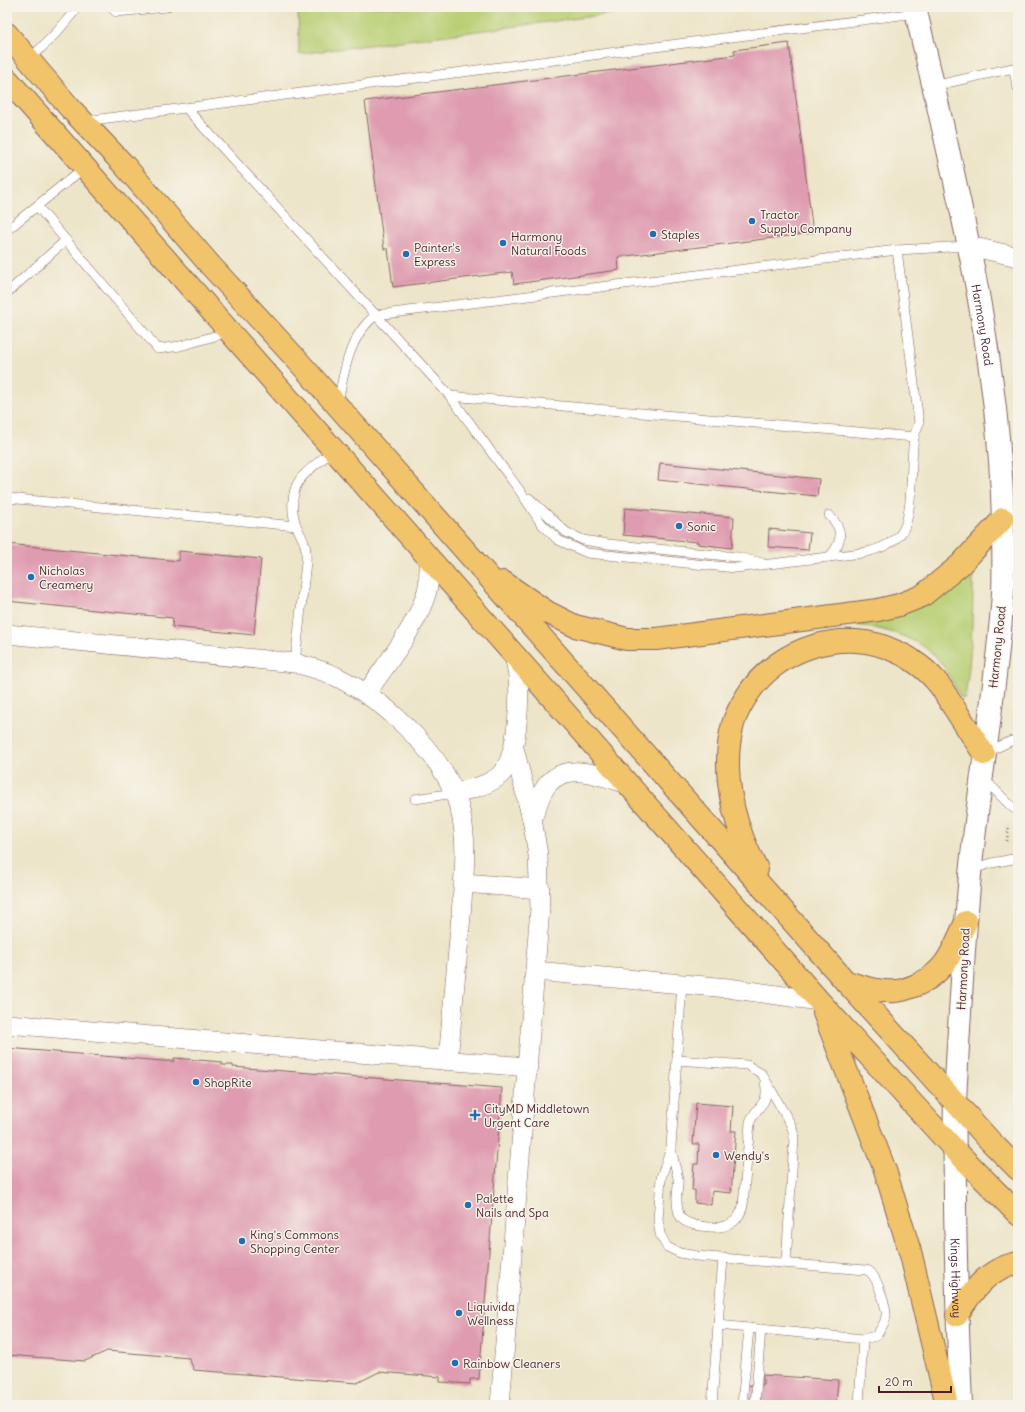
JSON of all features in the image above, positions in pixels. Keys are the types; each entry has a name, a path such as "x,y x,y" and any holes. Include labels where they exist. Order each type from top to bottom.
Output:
{"highway":[{"path":"7,34 83,122 124,165 211,266 298,361 846,982 992,1143 1018,1169"},
{"path":"7,79 819,1001 955,1150 1018,1214"},
{"path":"476,563 547,612 575,626 627,639 656,639 878,610 899,605 922,596 960,565 1003,519"},
{"path":"767,891 742,837 734,811 728,779 729,746 733,723 739,709 752,687 767,671 792,654 816,645 842,641 871,643 887,647 912,660 937,681 984,754"},
{"path":"846,982 880,990 895,991 909,988 924,981 938,972 948,959 966,922"},
{"path":"819,1001 885,1170 911,1255 947,1405"},
{"path":"956,1315 969,1295 982,1280 997,1270 1018,1263"}],"street":[{"name":"Harmony Road","path":"915,10 970,246 988,355 998,440 1007,591 984,754 970,870 955,1102 955,1150"},
{"path":"970,246 1018,257"},
{"path":"366,694 407,633 421,606 427,590 429,573 427,555"},
{"path":"7,634 295,663 334,676 366,694 398,718 434,757 446,776 454,793 463,827 465,845 463,883 448,1060"},
{"path":"454,793 485,784 501,774 509,761 514,748 519,699 518,676 513,652"},
{"path":"500,1405 528,1067 540,889 538,855 532,819 514,748"},
{"path":"532,819 548,784 563,774 583,772 628,784"},
{"path":"463,883 540,889"},
{"path":"535,971 682,983 754,991 819,1001"},
{"path":"7,1024 528,1067"},
{"name":"Kings Highway","path":"955,1150 956,1315 961,1405"}],"lane":[{"path":"29,60 56,33 78,7"},
{"path":"111,7 116,12 167,7"},
{"path":"83,122 915,10"},
{"path":"933,86 1016,65 1018,88"},
{"path":"186,108 450,396 520,491 541,523 558,540 586,554 736,568 872,552 890,544 902,532 908,517 914,437 918,423 897,250"},
{"path":"7,230 85,167"},
{"path":"37,206 158,349 180,346 230,332"},
{"path":"7,293 66,240"},
{"path":"337,406 346,362 356,338 367,321 376,315 897,250 970,246"},
{"path":"450,396 914,437"},
{"path":"295,663 307,550 303,538 296,526 293,505 298,481 334,450"},
{"path":"520,491 566,532 583,540 608,544 738,557 769,564"},
{"path":"7,498 296,526"},
{"path":"829,515 838,526 840,536 838,545 829,557"},
{"path":"984,754 1011,741 1018,741"},
{"path":"982,777 1018,811"},
{"path":"415,799 454,793"},
{"path":"970,870 992,863 1018,858"},
{"path":"682,983 670,1147 661,1178 658,1220 660,1234 667,1247 680,1253 723,1258 865,1270 870,1272 875,1278 885,1306 886,1316 884,1324 876,1336 863,1339 718,1325"},
{"path":"677,1060 747,1065 762,1074 793,1131 794,1139 786,1263"},
{"path":"670,1147 678,1180 678,1213 681,1218 685,1221 707,1227 728,1225 734,1222 738,1218 743,1206 750,1122 766,1100 766,1084 762,1074"},
{"path":"712,1405 723,1258"},
{"path":"742,1405 749,1328"},
{"path":"755,1405 761,1329"},
{"path":"859,1405 863,1339"}],"path":[{"path":"1007,841 1010,820"}],"green space":[{"path":"298,7 664,7 299,54"},
{"path":"966,576 973,578 972,623 965,698 961,698 944,667 929,651 910,639 900,635 857,625 857,620 926,604 944,593"}],"building":[{"path":"789,43 813,233 618,257 619,270 514,284 512,272 393,287 388,249 384,249 365,101 735,55 734,50"},
{"path":"660,463 819,479 817,496 658,480"},
{"name":"Sonic","path":"625,508 734,517 732,548 698,544 698,542 623,535"},
{"path":"769,529 810,533 808,550 768,547"},
{"path":"7,544 179,561 179,551 261,559 254,635 172,627 173,618 7,601"},
{"name":"King's Commons Shopping Center","path":"7,1048 162,1061 174,1061 174,1058 222,1062 222,1065 233,1065 233,1067 502,1088 479,1379 470,1379 470,1384 440,1382 440,1377 379,1372 357,1383 194,1370 189,1358 107,1351 85,1361 7,1355"},
{"path":"696,1103 733,1106 731,1131 736,1131 731,1193 712,1191 711,1205 695,1203 695,1190 692,1190 694,1164 698,1164 699,1144 693,1144"},
{"path":"763,1375 838,1380 836,1405 742,1405 744,1385 763,1386"}],"place":[{"name":"Tractor Supply Company","path":"752,221"},
{"name":"Staples","path":"653,234"},
{"name":"Harmony Natural Foods","path":"503,243"},
{"name":"Painter's Express","path":"406,254"},
{"name":"Sonic","path":"679,526"},
{"name":"Nicholas Creamery","path":"31,577"},
{"name":"ShopRite","path":"196,1082"},
{"name":"CityMD Middletown Urgent Care","path":"475,1115"},
{"name":"Wendy's","path":"716,1155"},
{"name":"Palette Nails and Spa","path":"468,1205"},
{"name":"King's Commons Shopping Center","path":"242,1241"},
{"name":"Liquivida Wellness","path":"459,1313"},
{"name":"Rainbow Cleaners","path":"455,1363"}]}
